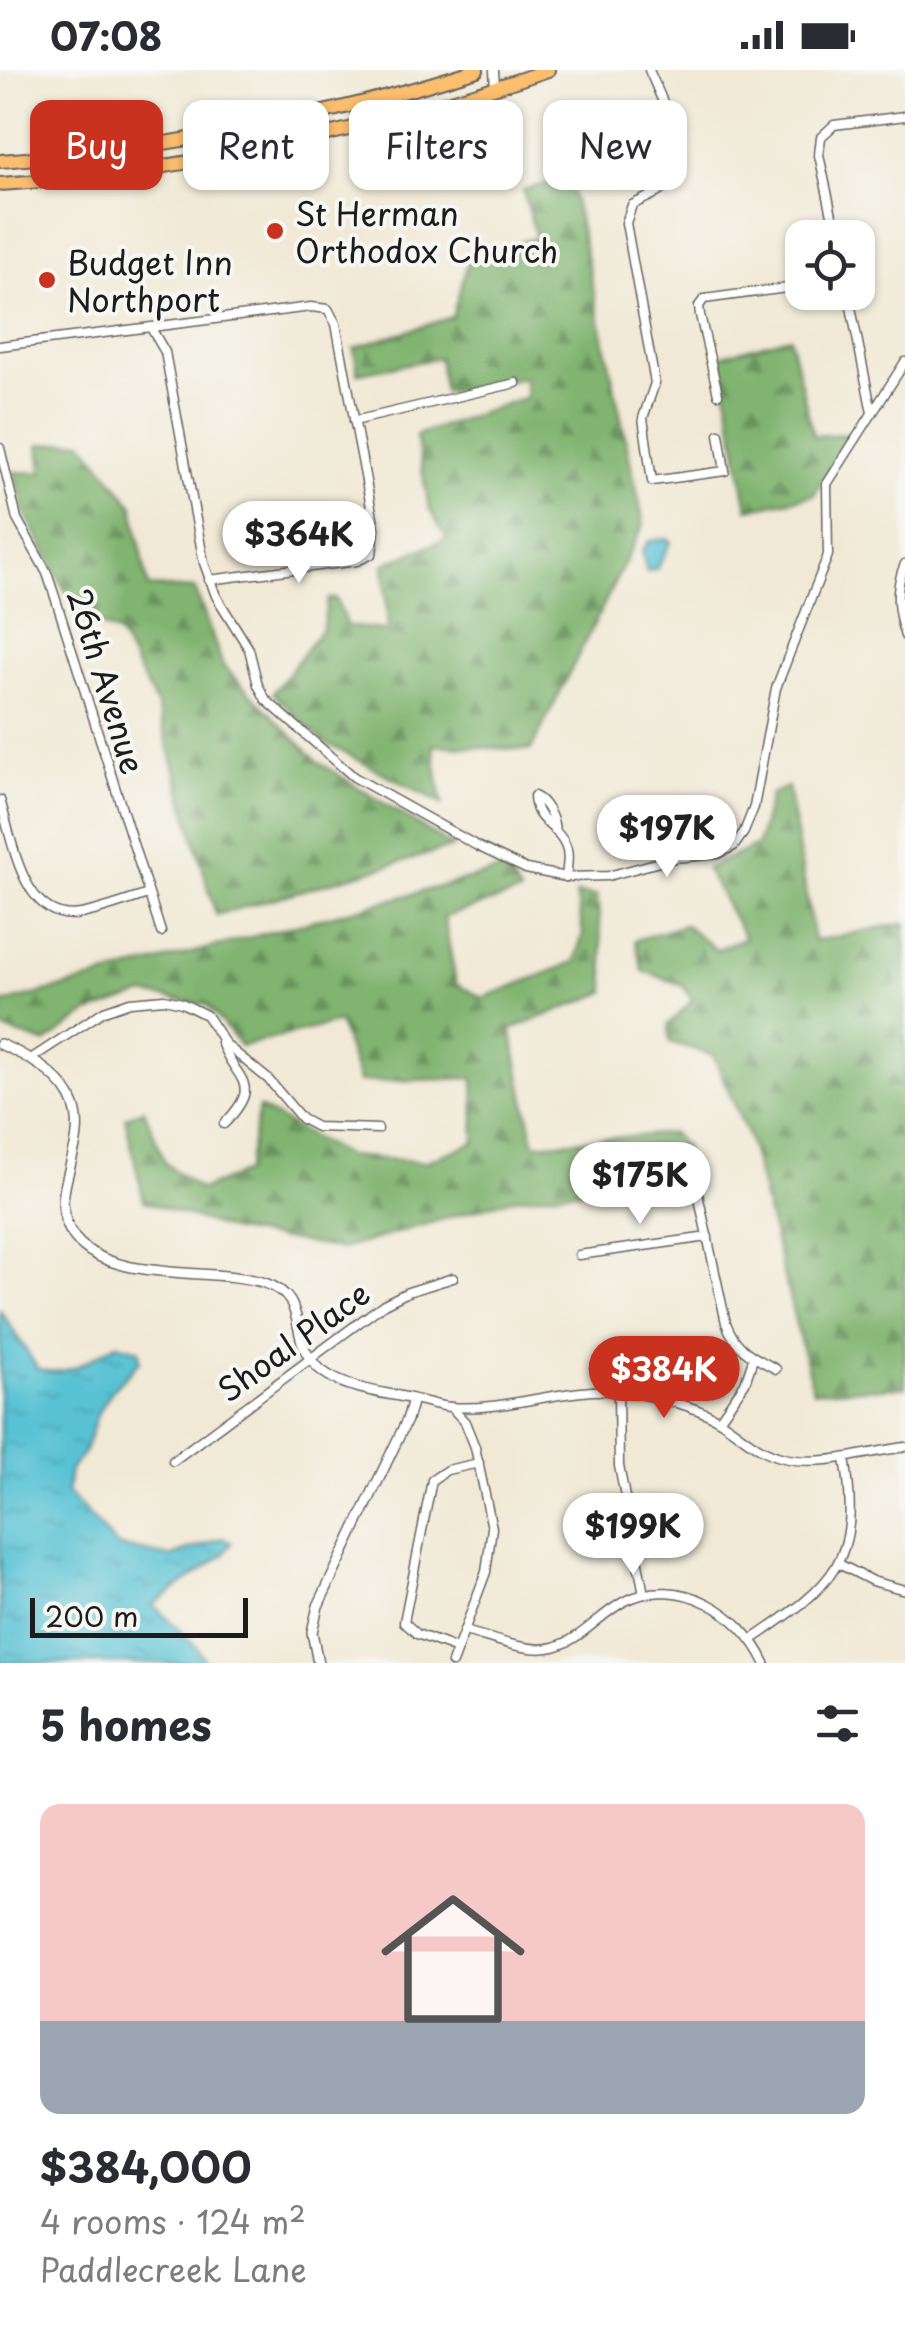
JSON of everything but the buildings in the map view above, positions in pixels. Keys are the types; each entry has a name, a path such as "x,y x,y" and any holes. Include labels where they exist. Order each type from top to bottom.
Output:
{"highway":[{"path":"0,161 114,151 270,126 478,70"},
{"path":"0,184 199,162 343,132 548,70"}],"street":[{"path":"494,70 496,88"},
{"path":"649,70 673,129 680,164 672,182 632,205 626,222 655,383 643,418 652,481 726,471 719,434"},
{"path":"833,220 819,155 826,129 905,116"},
{"path":"718,394 699,306 704,299 713,297 785,288"},
{"path":"0,346 311,307 328,309 336,324 375,528 372,554 357,561 209,580"},
{"path":"852,310 872,412"},
{"path":"151,328 165,352 209,580 249,649 266,700 339,766 479,847 526,869 566,877 608,876 674,858 718,854 740,840 754,807 776,688 828,555 828,484 905,362"},
{"path":"354,422 516,383"},
{"name":"26th Avenue","path":"0,448 15,510 51,585 161,932"},
{"path":"905,564 898,582 898,609 905,636"},
{"path":"533,794 540,798 544,813 565,844 566,877"},
{"path":"0,800 30,891 48,910 82,914 148,894"},
{"path":"32,1058 104,1011 164,999 198,1010 220,1038 268,1079 302,1119 318,1127 378,1128"},
{"path":"220,1038 226,1054 240,1071 245,1093 224,1124"},
{"path":"0,1044 32,1058 60,1081 76,1112 78,1138 64,1209 72,1235 84,1248 99,1257 135,1266 265,1283 287,1297 296,1312 310,1359 344,1383 451,1407 591,1390 641,1394 719,1420 744,1440 785,1458 844,1458 905,1447"},
{"path":"698,1194 732,1340 753,1358 776,1370"},
{"path":"579,1255 708,1237"},
{"name":"Shoal Place","path":"173,1461 384,1304 453,1278"},
{"path":"719,1420 745,1384 753,1358"},
{"path":"618,1392 619,1466 644,1594"},
{"path":"318,1663 312,1632 318,1606 407,1420 413,1399"},
{"path":"465,1422 470,1405"},
{"path":"451,1407 465,1422 492,1519 492,1546 486,1572 452,1663"},
{"path":"753,1639 814,1596 838,1564 851,1525 844,1458"},
{"path":"457,1649 418,1634 404,1622 432,1480 447,1470 479,1464"},
{"path":"838,1564 872,1581 905,1590"},
{"path":"464,1631 550,1648 575,1638 603,1615 644,1594 675,1595 710,1605 733,1619 753,1639 765,1663"}],"green space":[{"path":"543,184 543,190 572,190 644,524 531,750 433,745 442,804 324,742 273,693 322,629 328,599 336,599 347,626 388,631 384,564 447,539 429,508 416,435 527,397 524,378 444,393 439,358 358,373 354,348 452,317 470,255 536,238 523,190"},
{"path":"790,337 813,436 849,434 814,495 748,509 720,356"},
{"path":"83,441 133,506 148,587 195,589 223,666 317,761 453,847 216,915 157,706 119,634 78,615 25,513 14,472 42,473 39,445"},
{"path":"788,787 814,941 905,923 905,1387 813,1391 749,1139 713,1055 670,1042 668,1025 692,1001 683,985 643,971 635,940 685,925 716,950 745,938 706,869 757,845 771,794"},
{"path":"506,869 520,893 444,917 456,984 483,998 575,962 583,933 576,894 597,896 606,992 511,1029 534,1144 673,1133 684,1147 689,1177 514,1198 342,1249 230,1230 144,1201 125,1118 144,1109 165,1163 200,1190 246,1172 259,1108 347,1156 425,1162 475,1142 474,1078 359,1082 339,1022 241,1046 207,1005 144,994 88,1013 45,1043 0,1028 0,1004"}],"water":[{"path":"649,541 671,541 657,569 647,572 642,551"},
{"path":"0,1310 38,1369 70,1369 117,1344 139,1350 140,1361 116,1385 98,1412 85,1451 70,1470 67,1492 117,1546 170,1557 223,1538 232,1543 223,1555 153,1605 195,1645 206,1663 0,1663"}],"place":[{"name":"St Herman Orthodox Church","path":"275,231"},
{"name":"Budget Inn Northport","path":"47,280"}]}
